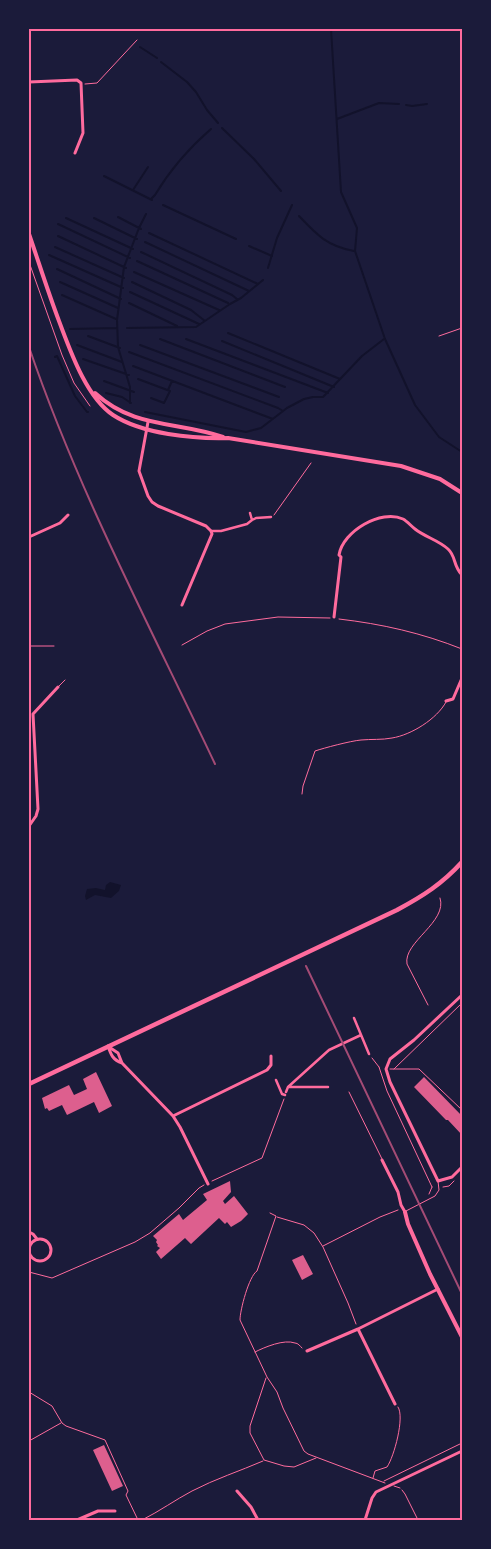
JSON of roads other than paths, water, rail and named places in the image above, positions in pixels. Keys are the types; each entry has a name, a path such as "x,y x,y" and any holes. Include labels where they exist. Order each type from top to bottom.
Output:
{"main road":[{"path":"29,1084 397,910 438,886 462,862"}],"street":[{"path":"29,82 77,80 80,84 83,133 75,153"},
{"path":"29,234 74,359 84,380 102,406 113,415 134,426 146,429 202,438 228,438 354,457 418,470 440,479 462,493"},
{"path":"90,388 104,402 148,422 210,432 228,438"},
{"path":"148,422 139,471 152,502 206,526 211,531 221,532 238,529 252,520 271,517"},
{"path":"250,512 252,520"},
{"path":"29,537 60,523 68,514"},
{"path":"334,617 342,558 339,555 340,550 344,541 351,533 372,520 403,519 416,530 435,540 448,550 452,554 457,570 462,576"},
{"path":"182,605 211,537 211,531"},
{"path":"446,701 453,699 462,678"},
{"path":"29,826 36,816 38,808 33,714 58,687"},
{"path":"462,995 414,1040 390,1059 386,1069 390,1082 438,1180 452,1178 462,1167"},
{"path":"354,1018 369,1054"},
{"path":"276,1080 282,1094 286,1093 288,1088 329,1050 361,1035"},
{"path":"108,1046 111,1057 116,1062 122,1063"},
{"path":"108,1046 118,1053 122,1063 173,1116 208,1184"},
{"path":"320,1053 323,1056"},
{"path":"173,1116 267,1070 271,1065 271,1056"},
{"path":"304,1066 306,1072"},
{"path":"300,1069 306,1072"},
{"path":"288,1088 328,1087"},
{"path":"382,1160 398,1192 408,1224 462,1337"},
{"path":"29,1232 37,1239 45,1240 50,1245 51,1254 44,1260 34,1259 30,1254 30,1246 37,1239"},
{"path":"307,1351 358,1329 438,1289"},
{"path":"358,1329 395,1404"},
{"path":"365,1520 374,1494 391,1484 462,1451"},
{"path":"237,1491 251,1507 258,1520"},
{"path":"77,1520 98,1511 115,1512"}],"lane":[{"path":"58,687 65,680"},
{"path":"302,794 315,752 358,740 396,738 433,719 446,701"},
{"path":"349,1092 382,1160"},
{"path":"404,1210 435,1196 439,1190 438,1180"},
{"path":"391,1484 400,1488"}],"waterway":[{"path":"331,29 341,192 357,228 355,251 385,339 415,405 439,437 462,452"},
{"path":"140,47 157,58"},
{"path":"161,62 187,82 218,123"},
{"path":"337,119 379,103 399,104"},
{"path":"406,105 427,104"},
{"path":"222,128 254,159 281,191"},
{"path":"151,199 180,160 211,129"},
{"path":"133,190 148,167"},
{"path":"104,176 152,200"},
{"path":"163,205 236,239"},
{"path":"268,268 277,238 292,205"},
{"path":"130,403 130,387 118,347 117,320 124,267 146,214"},
{"path":"299,216 311,229 329,243 354,251"},
{"path":"118,217 141,229"},
{"path":"66,218 133,249"},
{"path":"94,218 137,239"},
{"path":"58,224 130,258"},
{"path":"149,233 258,284"},
{"path":"58,236 126,268"},
{"path":"145,242 249,291"},
{"path":"249,246 272,256"},
{"path":"55,247 124,278"},
{"path":"141,252 237,299"},
{"path":"49,255 123,288"},
{"path":"137,261 228,303"},
{"path":"57,269 121,299"},
{"path":"134,272 219,310"},
{"path":"127,328 196,327 241,298 263,280"},
{"path":"60,282 118,308"},
{"path":"132,282 191,310 205,321"},
{"path":"130,292 199,324"},
{"path":"62,295 116,319"},
{"path":"129,303 177,326"},
{"path":"70,329 117,328"},
{"path":"228,333 340,379"},
{"path":"88,336 120,348"},
{"path":"160,339 285,387"},
{"path":"186,339 328,393"},
{"path":"145,412 246,432 261,428 287,408 304,399 323,397 362,356 384,339"},
{"path":"222,341 334,387"},
{"path":"77,345 122,362"},
{"path":"140,345 279,397"},
{"path":"129,352 283,411"},
{"path":"55,357 57,356 75,396 88,412"},
{"path":"83,359 129,375"},
{"path":"133,366 273,419"},
{"path":"138,379 170,391 164,403 151,398"},
{"path":"104,381 134,392"},
{"path":"168,390 172,381"},
{"path":"106,393 122,397 131,403"}],"railway":[{"path":"29,347 48,401 92,506 215,764"},
{"path":"306,966 462,1294"}]}
